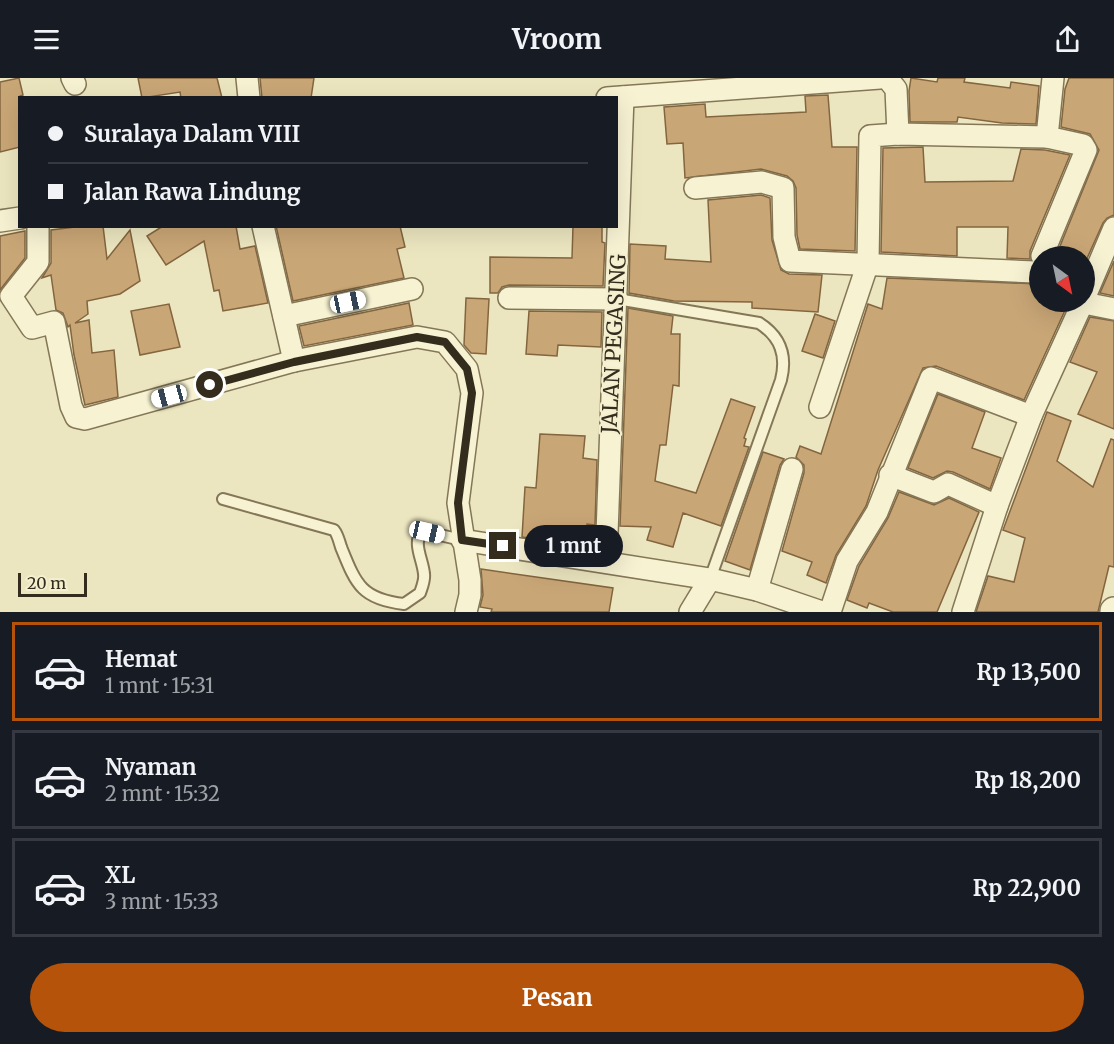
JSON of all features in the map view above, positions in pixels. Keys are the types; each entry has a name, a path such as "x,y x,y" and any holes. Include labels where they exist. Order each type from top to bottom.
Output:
{"street":[{"path":"247,78 249,96"},
{"name":"JALAN PEGASING","path":"618,97 880,78"},
{"path":"887,78 896,89 898,134"},
{"path":"1053,78 1053,138"},
{"path":"820,407 868,263 870,136 898,134 1053,138 1083,145 1086,150 1048,246"},
{"path":"695,188 762,182 783,188 784,237 790,261 1029,269"},
{"path":"0,221 18,218"},
{"path":"38,228 38,262 11,296 32,328 54,322 71,406 76,417 85,419 294,362 417,337 445,342 467,369 472,393 458,503 470,580 470,595 466,612"},
{"path":"263,228 294,362"},
{"name":"JALAN PEGASING","path":"606,561 618,228"},
{"path":"1095,273 1114,228"},
{"path":"284,316 412,289"},
{"path":"509,298 617,299"},
{"path":"1095,304 1114,309"},
{"path":"963,612 997,506 1031,416 1078,312"},
{"path":"462,540 710,579 757,590 818,612 877,512 930,378 1031,416"},
{"path":"757,590 792,469"},
{"path":"890,475 934,492 948,484 997,506"},
{"path":"690,612 710,579"}],"lane":[{"path":"617,299 751,321 768,329 780,346 784,365 781,380 710,579"},
{"path":"223,499 334,530 358,586 367,594 393,603 404,604 420,593 424,575 418,548 419,535 422,531 462,540"}],"building":[{"path":"19,78 23,95 18,96 18,148 0,152 0,82"},
{"path":"138,78 217,78 222,96 181,96 180,92 142,96"},
{"path":"260,78 314,78 311,96 262,96"},
{"path":"911,78 937,82 938,78 965,78 964,82 1010,88 1011,82 1039,86 1036,124 1002,123 958,117 957,122 910,122"},
{"path":"1069,78 1114,78 1114,215 1103,223 1093,246 1060,246 1099,150 1090,134 1061,127 1065,89"},
{"path":"828,95 832,147 857,147 855,251 800,249 797,235 796,188 787,176 761,169 685,178 683,143 667,144 664,107 705,104 706,117 806,112 805,96"},
{"path":"923,147 925,182 1013,181 1021,149 1045,150 1070,155 1032,246 1029,246 1029,259 1007,258 1008,227 957,227 957,256 881,252 883,148"},
{"path":"761,195 770,198 772,240 781,270 789,274 822,275 818,312 752,308 752,302 674,301 629,293 630,244 666,246 665,259 711,262 708,200"},
{"path":"103,228 107,259 130,230 140,281 120,294 87,301 88,314 75,323 89,320 92,353 114,350 118,397 85,405 70,325 68,327 63,313 56,310 51,275 42,278 51,263 51,230"},
{"path":"160,228 236,228 240,249 255,246 268,303 223,311 219,290 214,291 204,241 166,265 147,236"},
{"path":"276,228 400,228 405,247 397,249 404,278 293,301"},
{"path":"573,228 602,228 602,242 605,243 603,286 509,285 502,287 498,293 490,293 490,257 572,258"},
{"path":"25,231 25,258 0,290 0,236"},
{"path":"1114,261 1114,296 1100,293"},
{"path":"887,278 1029,284 1029,312 1064,312 1024,400 936,366 923,368 878,470 866,506 836,555 826,583 807,575 812,562 782,551 804,473 804,465 796,457 800,446 821,454 868,304 882,309"},
{"path":"466,298 489,299 486,354 471,353 464,345"},
{"path":"409,303 413,325 304,346 299,326"},
{"path":"169,304 180,347 140,355 131,311"},
{"path":"628,308 673,316 671,334 680,334 679,386 673,385 666,445 660,445 655,481 696,493 731,399 755,407 744,438 746,439 744,446 749,447 721,526 683,513 673,547 647,540 651,527 620,526"},
{"path":"529,311 602,312 601,347 558,345 557,356 526,354"},
{"path":"815,314 835,321 823,358 802,351"},
{"path":"1090,317 1114,321 1114,429 1078,414 1097,372 1070,362"},
{"path":"938,394 985,412 972,448 1001,458 990,489 953,472 947,471 933,478 908,468"},
{"path":"1047,412 1071,421 1057,461 1093,487 1111,439 1114,440 1114,567 1109,566 1098,612 976,612 988,576 1014,582 1025,538 1003,530"},
{"path":"540,434 585,436 583,458 597,460 595,525 587,524 586,547 522,537 525,487 536,488"},
{"path":"763,452 784,459 780,465 750,570 725,561"},
{"path":"899,492 934,505 949,498 979,512 937,612 893,612 869,603 867,608 847,600 859,566 888,518"},
{"path":"481,569 613,588 609,612 491,612 492,609 480,607 483,595"}],"route":[{"path":"210,385 294,362 417,337 445,342 467,369 472,393 458,503 462,540 503,546"}]}
